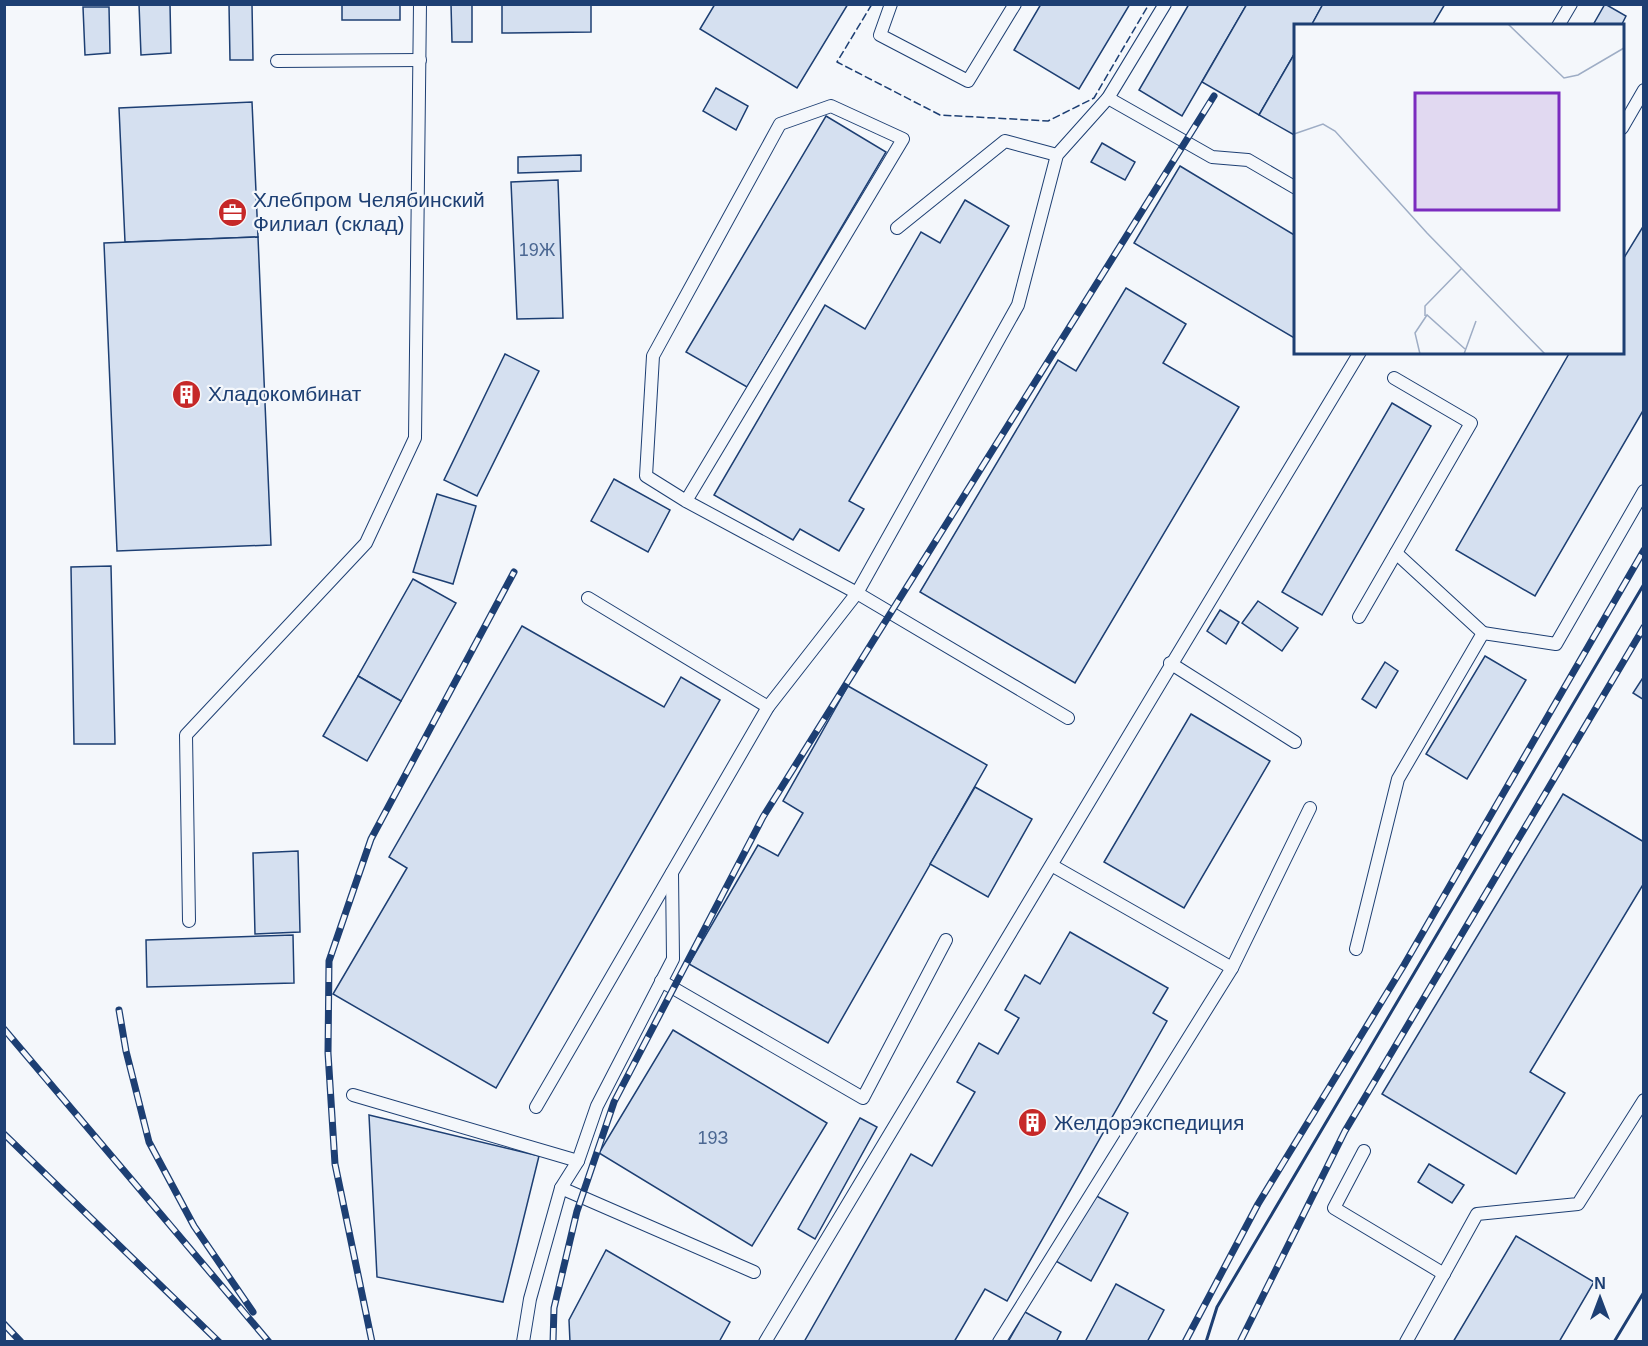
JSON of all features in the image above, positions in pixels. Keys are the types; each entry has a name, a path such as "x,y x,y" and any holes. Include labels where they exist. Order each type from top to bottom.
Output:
{"lane":[{"path":"189,921 186,735 366,543 415,438 420,4"},
{"path":"891,4 880,35 968,81 1015,4"},
{"path":"536,1107 768,707 857,593 1018,305 1057,154 1108,98 1164,4"},
{"path":"1559,24 1571,4"},
{"path":"277,61 420,60"},
{"path":"1624,126 1644,90"},
{"path":"1108,98 1212,158 1248,160 1294,187"},
{"path":"686,501 903,139 831,106 780,124 653,356 646,476 686,501 857,593 1068,718"},
{"path":"897,228 1005,141 1057,154"},
{"path":"765,1341 1053,866 1170,663 1359,354"},
{"path":"1359,617 1471,423 1394,378"},
{"path":"1396,553 1483,633 1556,644 1644,491"},
{"path":"588,598 768,707"},
{"path":"1356,949 1398,778 1483,633"},
{"path":"1170,663 1295,742"},
{"path":"999,1341 1232,968 1310,808"},
{"path":"1053,866 1232,968"},
{"path":"523,1341 530,1299 561,1188 578,1161 597,1106 673,959 672,872"},
{"path":"661,981 863,1098 946,940"},
{"path":"353,1095 578,1161"},
{"path":"1406,1341 1477,1214 1578,1204 1644,1100"},
{"path":"1364,1151 1334,1208 1444,1274"},
{"path":"561,1188 754,1272"}],"building":[{"path":"139,4 170,4 171,53 141,55"},
{"path":"229,4 252,4 253,60 230,60"},
{"path":"342,4 400,4 400,20 342,20"},
{"path":"451,4 472,4 472,42 452,42"},
{"path":"502,4 591,4 591,32 502,33"},
{"path":"715,4 848,4 797,88 700,29"},
{"path":"1041,4 1130,4 1079,89 1014,50"},
{"path":"1189,4 1247,4 1182,116 1139,90"},
{"path":"1247,4 1323,4 1312,24 1294,24 1294,54 1259,115 1202,82"},
{"path":"1323,4 1445,4 1433,24 1312,24"},
{"path":"1605,4 1626,16 1622,24 1594,24"},
{"path":"83,7 109,7 110,53 85,55"},
{"path":"1294,54 1294,135 1259,115"},
{"path":"716,88 748,106 736,130 703,111"},
{"path":"252,102 258,237 125,242 119,108"},
{"path":"826,116 886,152 747,387 686,352"},
{"path":"1102,143 1135,162 1125,180 1091,162"},
{"path":"581,155 581,171 518,173 518,157"},
{"path":"1180,166 1294,235 1294,338 1134,243"},
{"path":"558,180 563,318 517,319 511,182"},
{"path":"965,200 1009,226 849,501 864,509 839,551 800,529 793,540 714,495 825,305 865,329 921,232 940,243"},
{"path":"1644,225 1644,409 1535,596 1456,550 1569,354 1624,354 1624,258"},
{"name":"Хладокомбинат","path":"258,237 271,545 117,551 104,243"},
{"path":"1126,288 1186,324 1163,363 1239,407 1075,683 920,592 1058,360 1076,371"},
{"path":"505,354 539,371 477,496 444,480"},
{"path":"1392,403 1431,426 1322,615 1282,592"},
{"path":"614,479 670,510 648,552 591,521"},
{"path":"437,494 476,506 453,584 413,572"},
{"path":"111,566 115,744 74,744 71,567"},
{"path":"413,579 456,603 401,701 358,676"},
{"path":"1258,601 1298,628 1282,651 1242,623"},
{"path":"1220,610 1239,622 1226,644 1207,631"},
{"path":"522,626 664,707 681,677 720,700 496,1088 333,994 407,868 389,857"},
{"path":"1485,656 1526,680 1467,779 1426,754"},
{"path":"1385,662 1398,671 1376,708 1362,699"},
{"path":"358,676 401,701 367,761 323,736"},
{"path":"1644,676 1644,700 1633,693"},
{"path":"848,686 987,765 828,1043 689,964 758,845 778,856 803,813 783,801"},
{"path":"1191,714 1270,761 1184,908 1104,862"},
{"path":"975,787 1032,819 988,897 930,864"},
{"path":"1563,794 1644,842 1644,883 1530,1072 1565,1093 1516,1174 1382,1094"},
{"path":"298,851 300,932 255,934 253,853"},
{"name":"Желдорэкспедиция","path":"1070,932 1168,988 1153,1013 1167,1021 1007,1301 985,1289 954,1342 804,1342 911,1154 932,1166 975,1092 957,1082 979,1043 998,1054 1019,1018 1005,1010 1025,975 1040,984"},
{"path":"293,935 294,983 147,987 146,940"},
{"path":"673,1030 827,1123 752,1246 599,1153"},
{"path":"369,1115 539,1156 503,1302 377,1277"},
{"path":"860,1118 877,1127 815,1239 798,1229"},
{"path":"1429,1164 1464,1185 1452,1203 1418,1182"},
{"name":"Желдорэкспедиция","path":"1091,1193 1128,1213 1091,1281 1054,1260"},
{"path":"1516,1236 1594,1282 1559,1342 1453,1342"},
{"path":"606,1250 730,1322 719,1342 570,1342 569,1320"},
{"path":"1116,1284 1164,1310 1147,1342 1085,1342"},
{"path":"1025,1312 1061,1332 1056,1342 1008,1342"}],"railway":[{"path":"553,1342 554,1308 577,1211 614,1102 763,817 1214,96"},
{"path":"1185,1342 1258,1204 1404,965 1644,550"},
{"path":"372,1342 335,1164 328,1053 329,961 371,839 514,572"},
{"path":"1240,1342 1345,1131 1644,627"},
{"path":"119,1010 126,1051 149,1142 194,1226 253,1312"},
{"path":"4,1029 269,1342"},
{"path":"4,1134 219,1342"},
{"path":"4,1324 21,1342"}],"fence":[{"path":"872,4 837,62 940,115 1048,121 1094,98 1149,4"}],"wall":[{"path":"1206,1342 1217,1307 1644,584"},
{"path":"1614,1342 1644,1292"}],"place":[{"name":"Хлебпром Челябинский Филиал (склад)","path":"232,212"},
{"name":"Хладокомбинат","path":"187,394"},
{"name":"Желдорэкспедиция","path":"1033,1123"}]}
